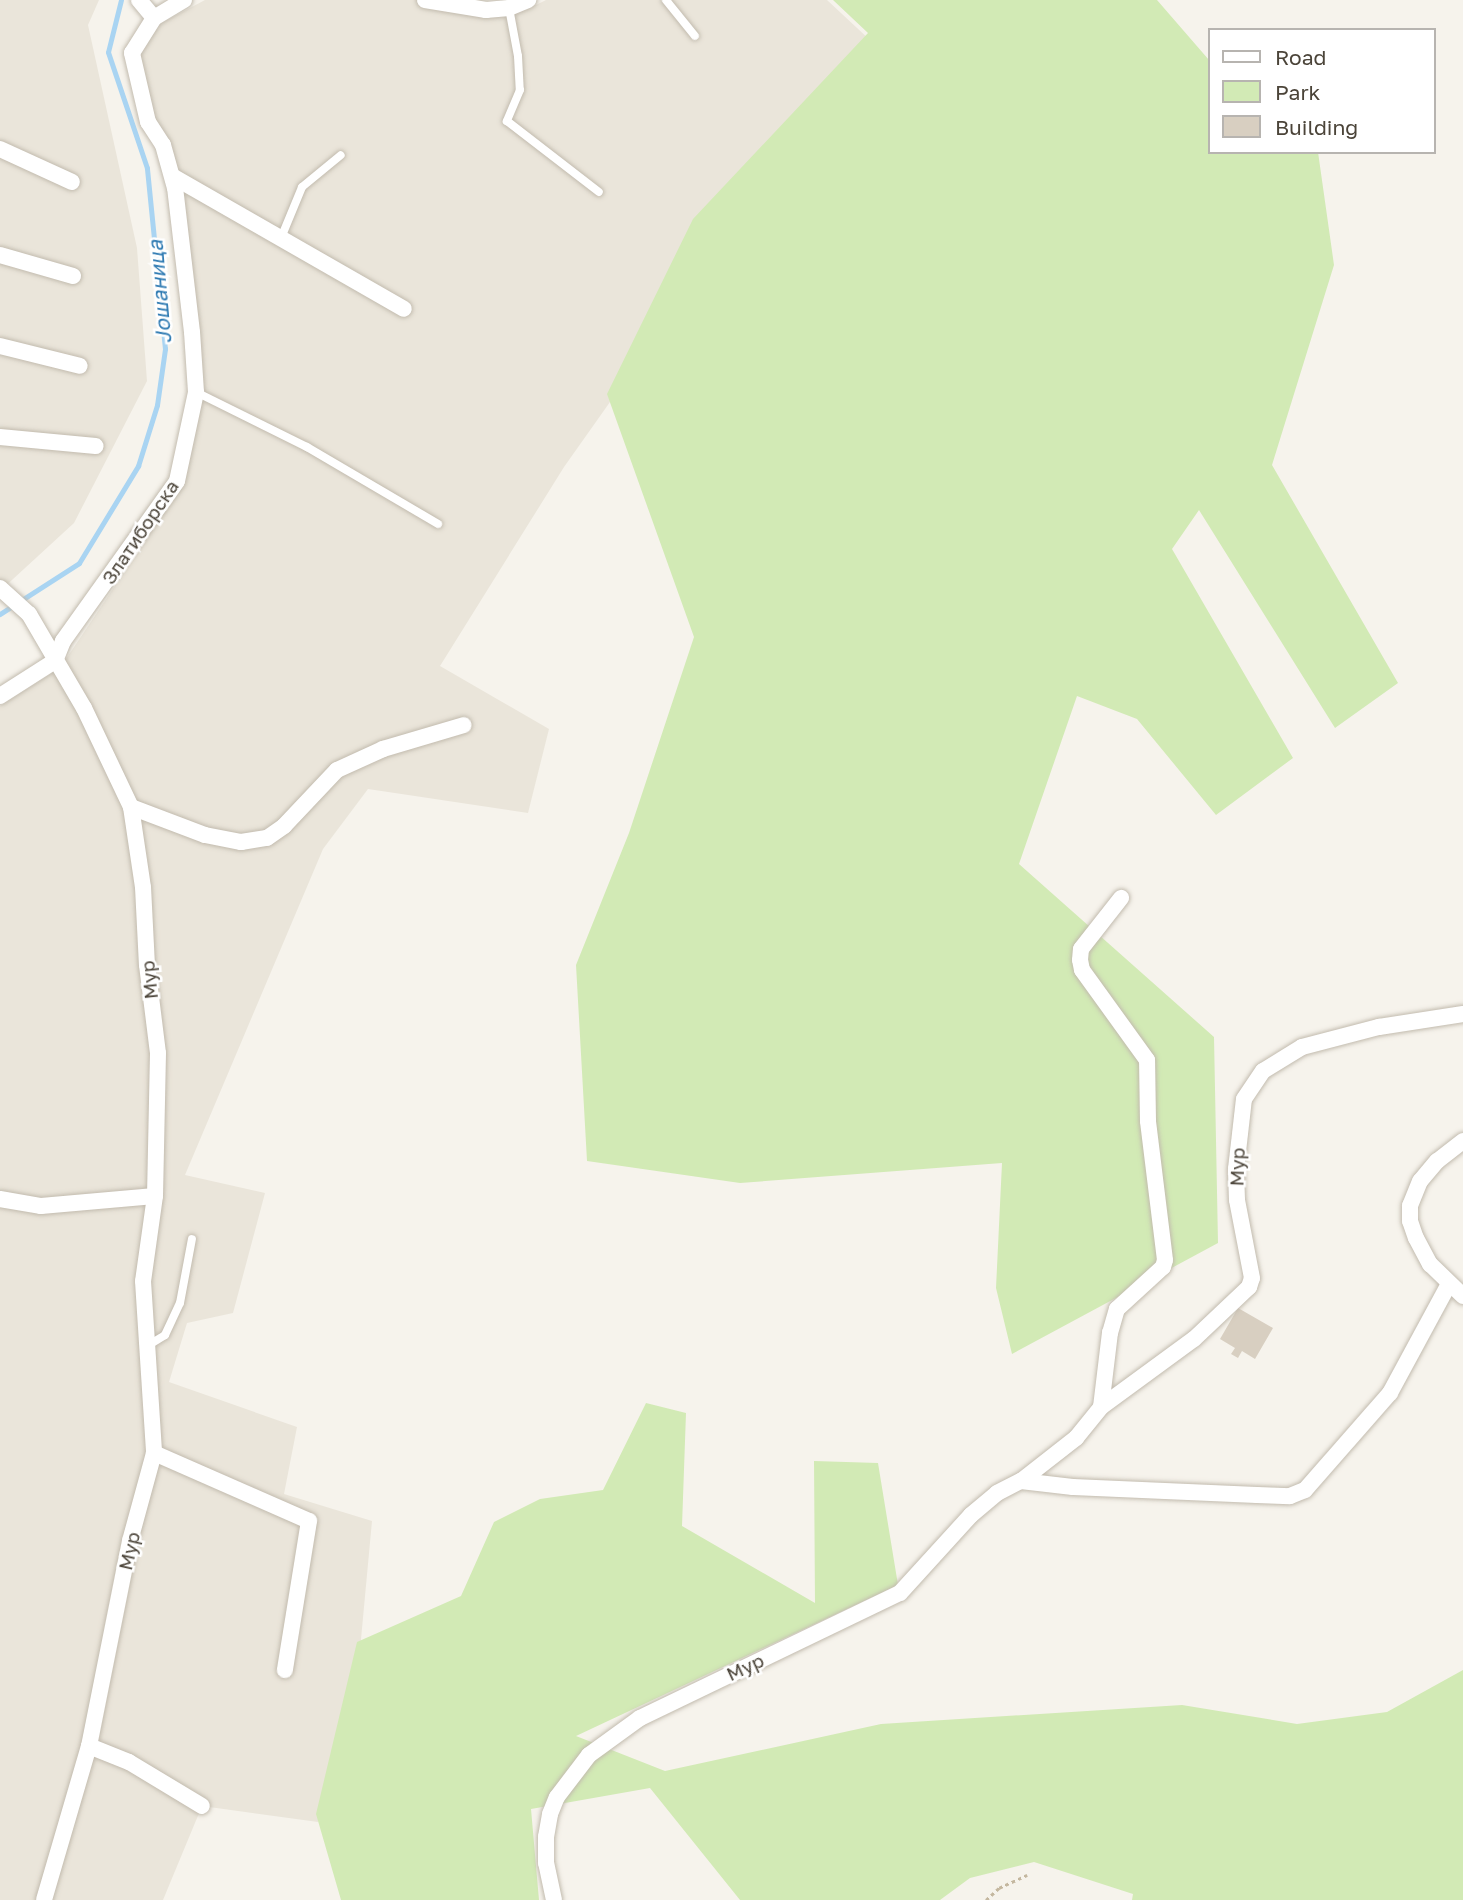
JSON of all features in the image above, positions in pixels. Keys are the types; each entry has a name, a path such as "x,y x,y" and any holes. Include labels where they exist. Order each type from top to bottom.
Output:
{"street":[{"path":"139,0 154,18"},
{"name":"Златиборска","path":"55,661 63,641 177,481 196,392 192,332 172,176 163,145 149,122 132,52 154,18 184,0"},
{"path":"425,0 486,9 509,8 528,0"},
{"path":"0,149 72,182"},
{"path":"172,176 404,309"},
{"path":"0,255 73,276"},
{"path":"0,346 80,366"},
{"path":"0,437 96,446"},
{"name":"Мур","path":"2,589 29,614 85,708 131,807 143,887 147,965 158,1053 155,1196 143,1281 154,1453 130,1541 89,1746 44,1900"},
{"path":"0,695 55,661"},
{"path":"131,807 205,835 241,842 267,838 284,826 337,770 383,749 464,725"},
{"path":"1101,1407 1110,1333 1117,1309 1163,1267 1165,1260 1148,1121 1147,1060 1082,970 1080,961 1082,949 1121,898"},
{"name":"Мур","path":"554,1900 546,1863 546,1837 550,1814 557,1797 589,1755 640,1718 900,1593 971,1515 997,1493 1021,1481 1076,1438 1101,1407 1194,1339 1249,1287 1252,1278 1237,1200 1236,1169 1244,1099 1263,1071 1302,1047 1379,1027 1463,1014"},
{"path":"1463,1141 1437,1161 1420,1181 1410,1206 1410,1221 1430,1264 1463,1296"},
{"path":"0,1199 41,1206 155,1196"},
{"path":"1021,1481 1073,1487 1257,1495 1290,1496 1305,1490 1390,1393 1449,1284"},
{"path":"154,1453 309,1521 285,1670"},
{"path":"89,1746 129,1762 202,1806"}],"lane":[{"path":"666,0 695,36"},
{"path":"509,8 518,56 520,90 506,121 599,192"},
{"path":"281,238 302,187 341,155"},
{"path":"196,392 307,447 438,524"},
{"path":"148,1346 165,1335 180,1304 192,1240"}],"path":[{"path":"986,1900 999,1888 1027,1875"}],"shaded area":[{"path":"0,0 99,0 88,25 137,248 147,381 74,523 0,591"},
{"path":"205,0 478,0 536,5 546,0 827,0 871,41 695,227 610,402 564,467 440,666 549,729 528,813 368,789 323,849 185,1175 265,1193 233,1313 187,1323 169,1382 297,1427 284,1494 372,1521 360,1650 318,1822 202,1806 163,1900 0,1900 0,706 60,668 180,489 199,400 172,170 135,61 156,26"}],"green space":[{"path":"833,0 1157,0 1208,59 1208,154 1318,154 1334,265 1272,465 1398,683 1335,728 1199,510 1172,549 1293,758 1216,815 1137,719 1077,696 1019,864 1214,1037 1218,1243 1012,1354 996,1288 1002,1163 740,1183 587,1161 576,965 629,833 694,637 607,394 693,219 868,33"},
{"path":"646,1403 686,1413 682,1526 815,1603 814,1461 878,1463 898,1585 576,1736 665,1771 881,1724 1182,1705 1297,1724 1387,1712 1463,1670 1463,1900 1132,1900 1133,1894 1034,1862 970,1878 940,1900 740,1900 650,1788 531,1809 539,1900 341,1900 316,1814 357,1642 461,1596 494,1522 540,1499 603,1490"}],"building":[{"path":"1238,1308 1273,1328 1255,1359 1242,1351 1238,1358 1231,1354 1235,1348 1220,1339"}],"waterway":[{"name":"Јошаница","path":"0,614 79,563 138,466 157,405 165,349 147,168 108,52 121,0"}]}
